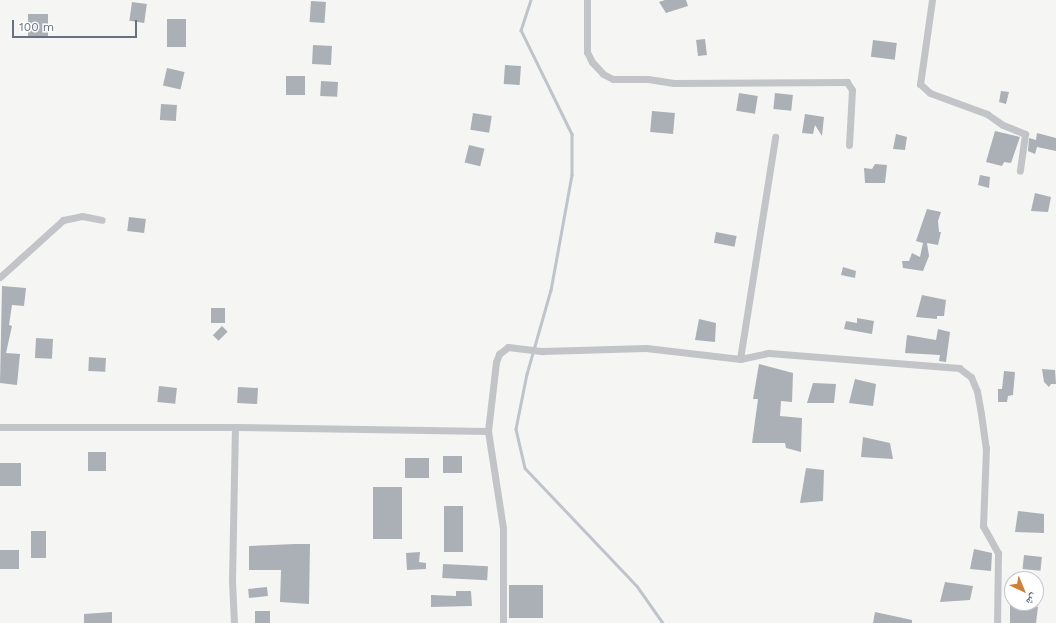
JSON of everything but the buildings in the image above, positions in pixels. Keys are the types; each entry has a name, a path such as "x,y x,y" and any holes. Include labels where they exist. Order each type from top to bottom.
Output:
{"street":[{"path":"587,0 587,52 603,74 612,79 648,79 674,83 847,82 852,90 849,145"},
{"path":"932,0 920,84 930,93 987,114 1003,125 1025,134 1020,171"},
{"path":"740,360 776,137"},
{"path":"0,277 63,220 82,216 102,220"},
{"path":"503,623 503,528 488,431 496,362 499,354 508,347 543,351 646,348 740,360 769,353 890,364 916,363 959,368 971,377 977,390 986,448 983,526 998,553 998,623"},
{"path":"0,427 235,426 488,431"},
{"path":"234,623 232,581 235,426"}],"waterway":[{"path":"531,0 521,30 572,134 572,175 551,290 527,374 516,429 525,468 637,586 663,623"}]}
